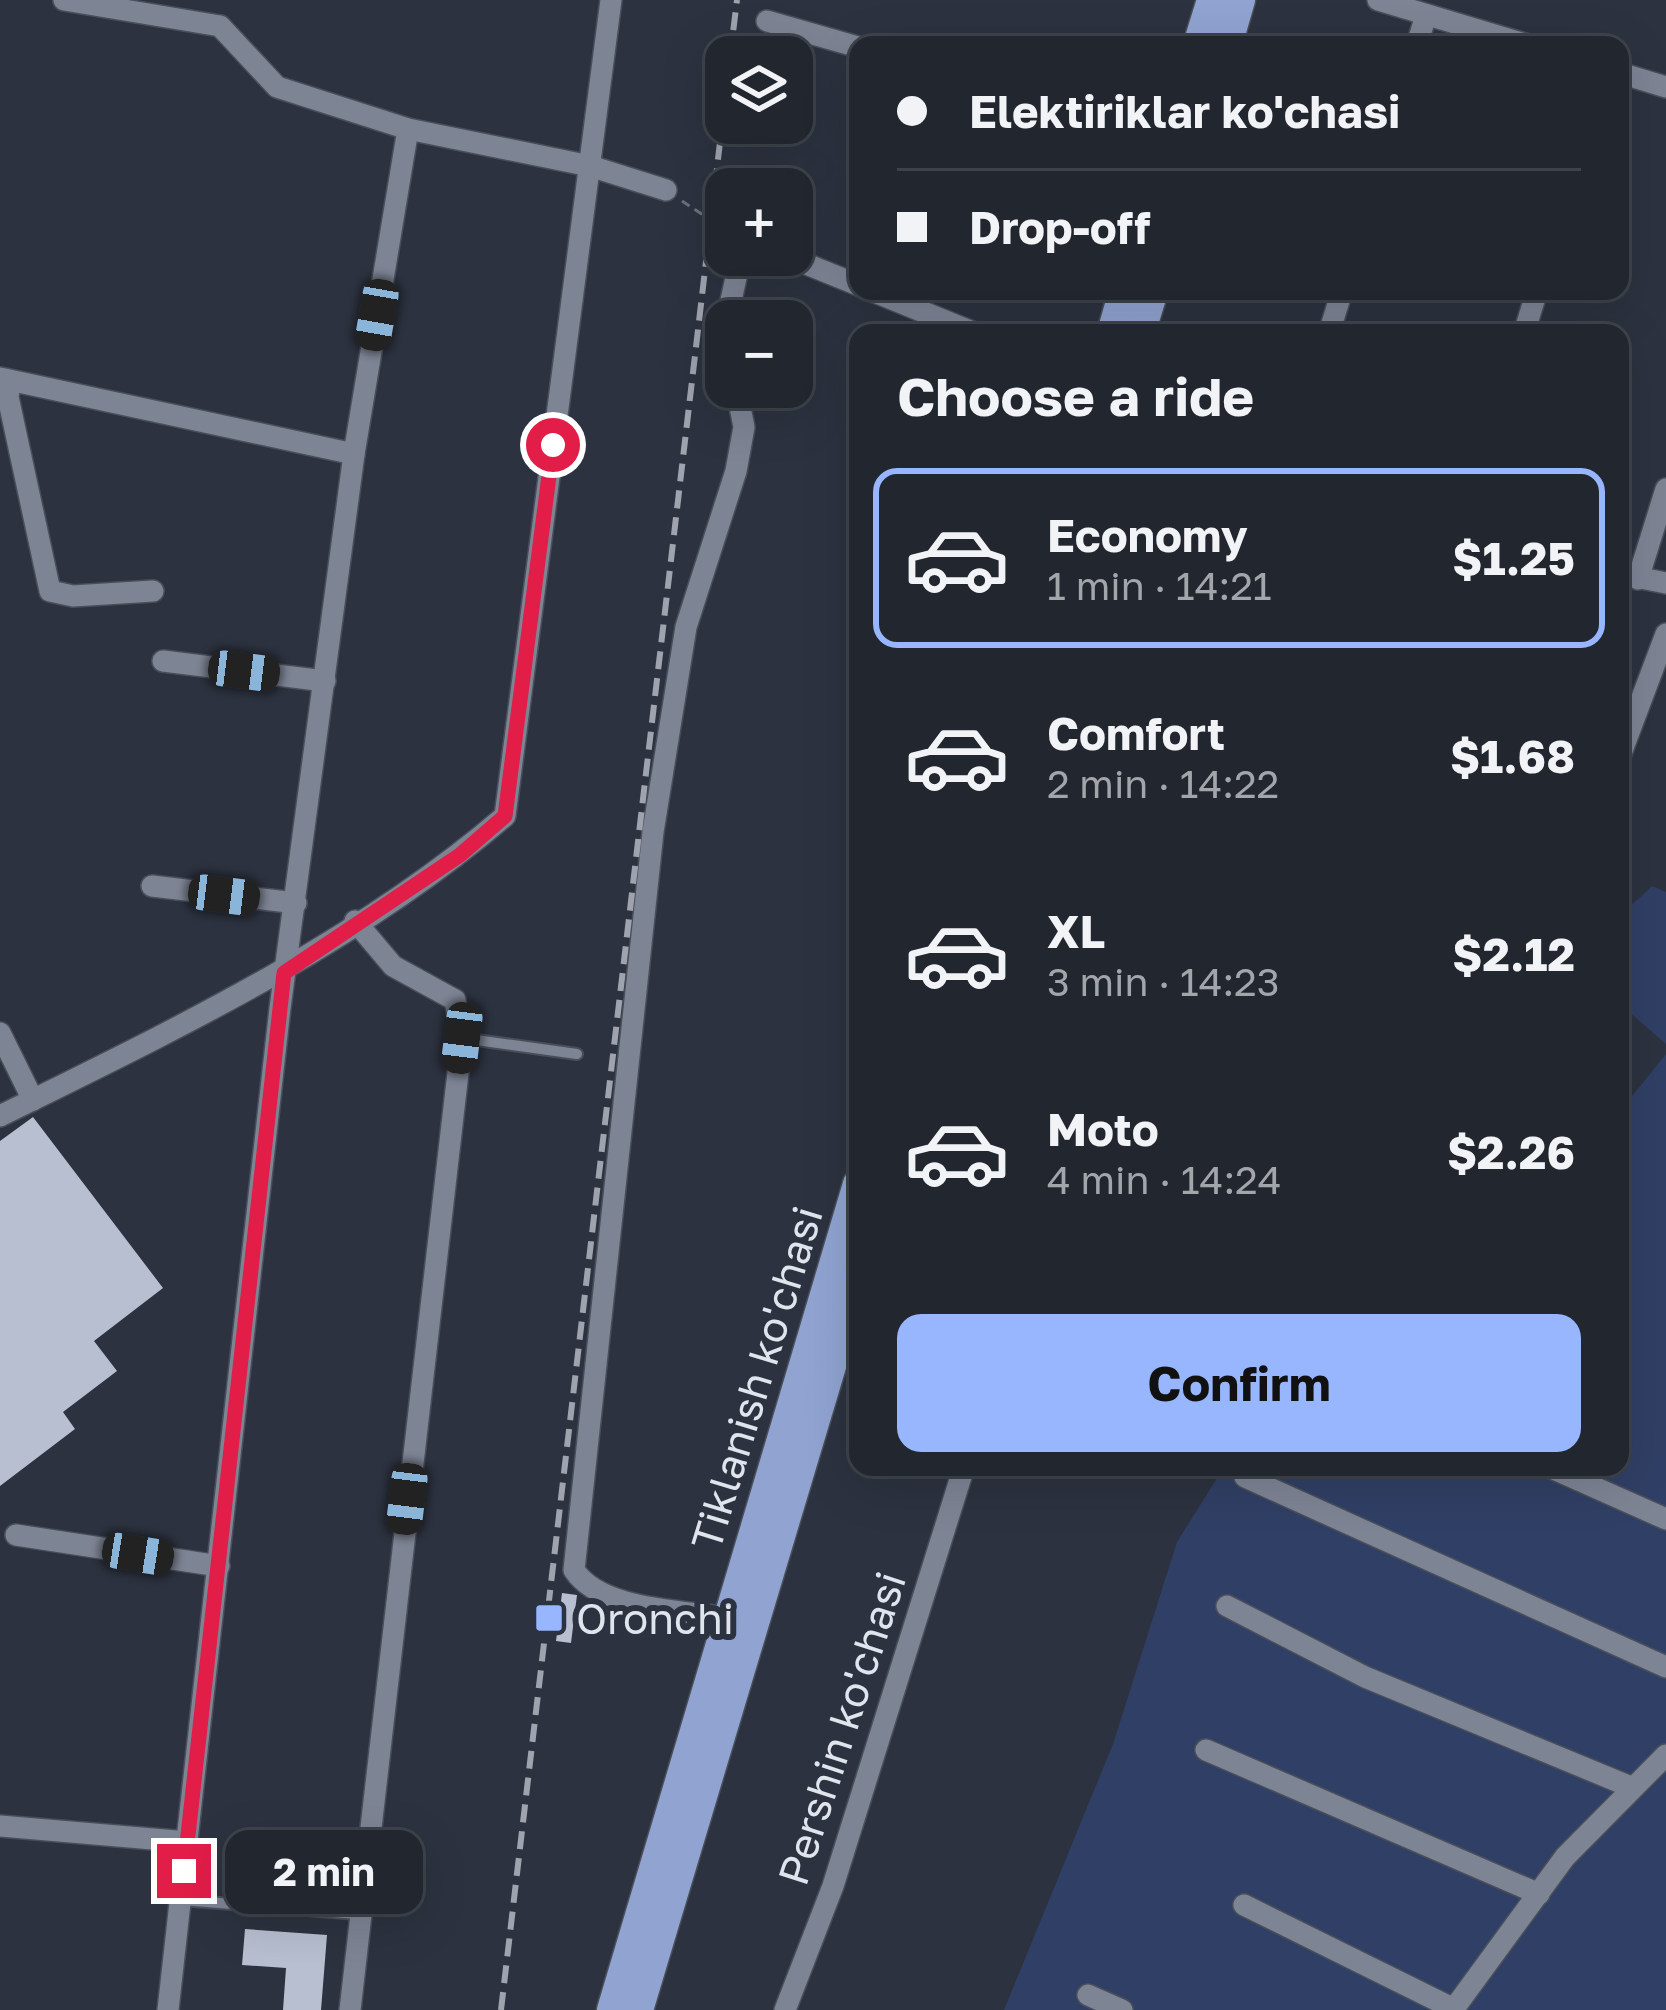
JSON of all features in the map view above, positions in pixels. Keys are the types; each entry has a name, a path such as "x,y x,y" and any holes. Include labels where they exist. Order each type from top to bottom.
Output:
{"main road":[{"path":"1201,36 1212,0"},
{"path":"1230,36 1240,0"},
{"name":"Tiklanish ko'chasi","path":"612,2010 849,1214"},
{"path":"638,2010 849,1306"}],"street":[{"path":"64,0 220,26 277,87 408,129 590,166 666,190"},
{"path":"220,26 225,0"},
{"path":"0,1116 284,973 355,921 460,855 505,816 611,0"},
{"path":"1378,0 1498,36"},
{"path":"1420,36 1426,14"},
{"path":"766,21 849,44"},
{"path":"1629,76 1666,87"},
{"path":"168,2010 284,973 354,454 408,129"},
{"path":"813,267 849,281"},
{"path":"894,300 953,324"},
{"path":"153,591 73,596 50,591 5,380 354,454"},
{"path":"728,1618 605,1596 585,1587 574,1570 653,832 686,627 736,471 744,427 740,408"},
{"path":"1666,489 1629,576 1666,583"},
{"path":"1629,732 1666,634"},
{"path":"164,662 325,681"},
{"path":"152,886 296,903"},
{"path":"350,2010 357,1914 462,1038 455,1000 393,966 355,921"},
{"path":"0,1034 33,1100"},
{"name":"Pershin ko'chasi","path":"785,2010 833,1886 961,1476"},
{"path":"1569,1476 1666,1519"},
{"path":"1245,1477 1666,1667"},
{"path":"16,1534 219,1566"},
{"path":"1227,1606 1365,1677 1631,1787"},
{"path":"1205,1750 1539,1894"},
{"path":"1244,1905 1454,2009 1565,1857 1666,1755"},
{"path":"0,1826 188,1843"},
{"path":"1088,1995 1122,2010"}],"lane":[{"path":"462,1038 577,1054"},
{"path":"182,1900 357,1914"}],"path":[{"path":"692,207 705,216"}],"shaded area":[{"path":"1652,886 1666,892 1666,1044 1629,1012 1629,908"},
{"path":"1666,1054 1666,2010 1004,2010 1113,1744 1177,1542 1218,1476 1629,1476 1629,1100"}],"building":[{"path":"33,1117 163,1288 94,1341 117,1371 63,1412 75,1429 0,1486 0,1141"},
{"path":"562,1593 577,1595 571,1643 556,1641"},
{"path":"245,1929 327,1935 321,2010 283,2010 286,1968 242,1965"}],"railway":[{"path":"733,36 737,0"},
{"path":"501,2010 720,144"}],"place":[{"name":"Oronchi","path":"549,1618"}],"route":[{"path":"184,1871 284,973 355,921 460,855 505,816 553,445"}]}
